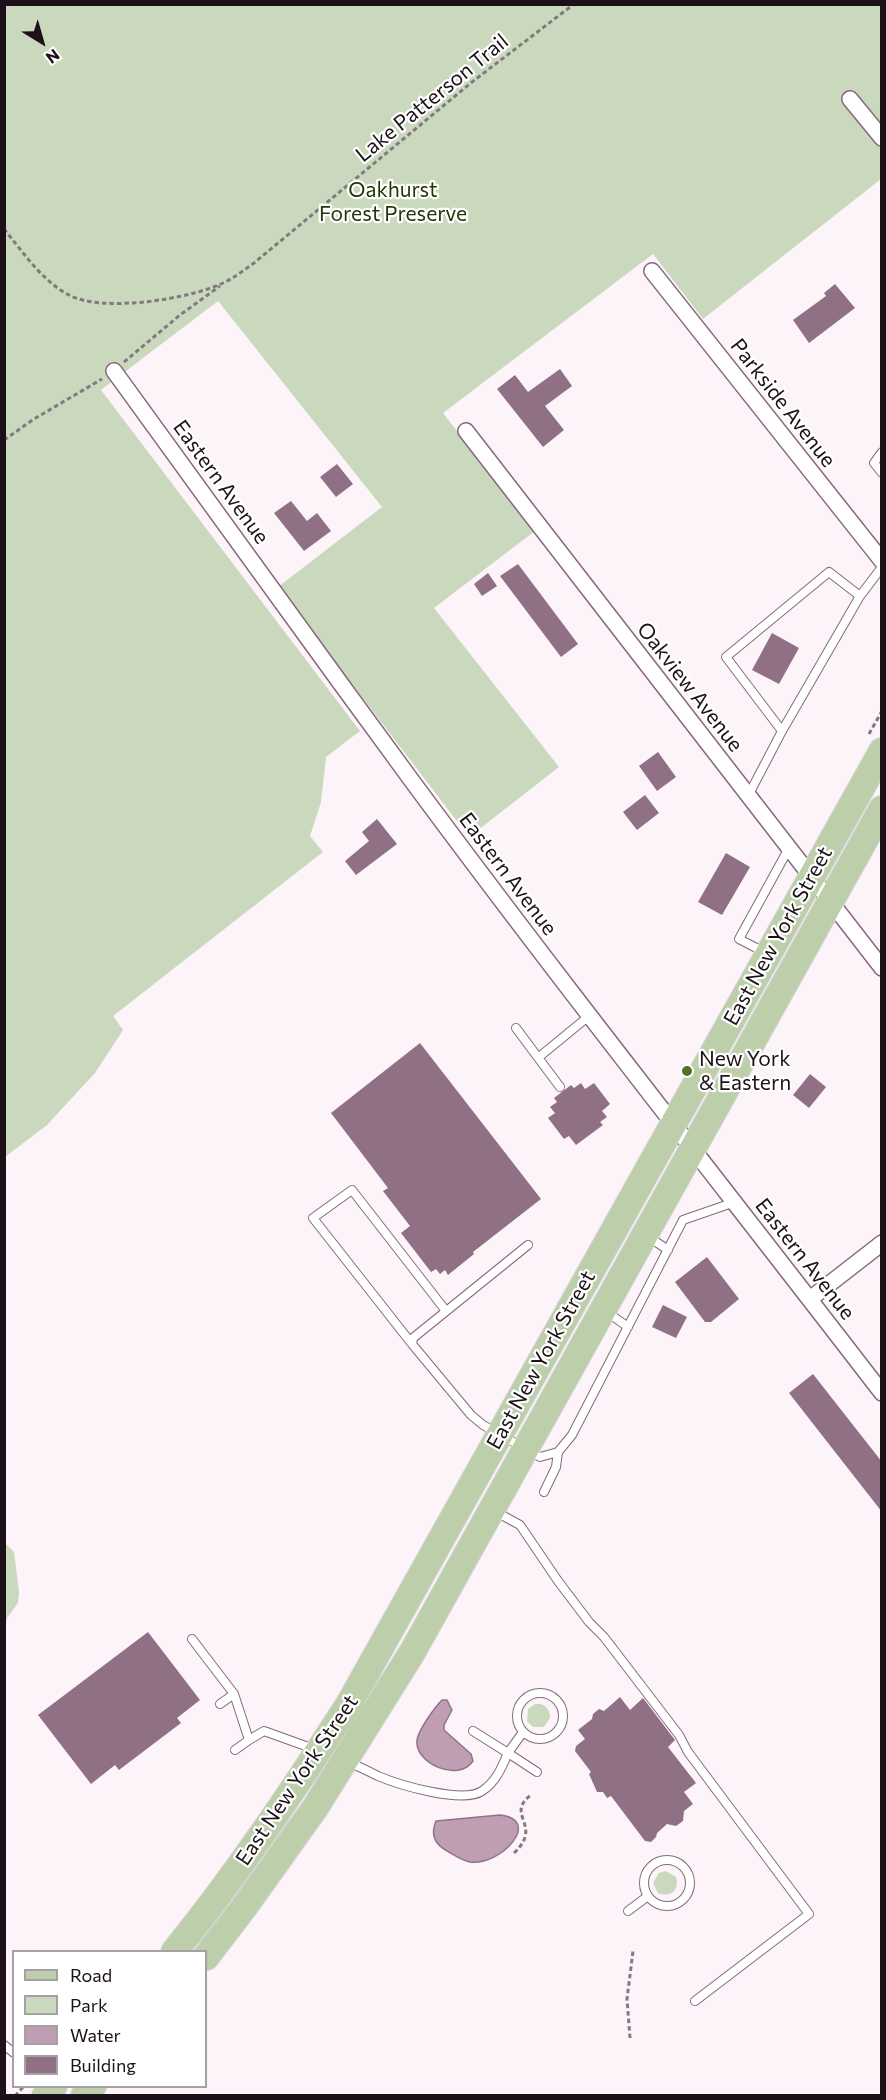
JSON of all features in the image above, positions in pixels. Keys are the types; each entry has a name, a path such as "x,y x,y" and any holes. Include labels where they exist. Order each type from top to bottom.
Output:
{"main road":[{"name":"East New York Street","path":"207,1956 283,1854 392,1628 882,751"},
{"name":"East New York Street","path":"176,1950 281,1809 332,1756 413,1651 882,809"}],"street":[{"path":"850,99 882,138"},
{"name":"Parkside Avenue","path":"652,271 882,561"},
{"name":"Eastern Avenue","path":"114,371 413,782 589,1016 882,1393"},
{"name":"Oakview Avenue","path":"466,432 882,968"},
{"path":"810,1299 882,1243"}],"lane":[{"path":"882,452 874,463 882,473"},
{"path":"748,796 782,731 860,596 882,567"},
{"path":"782,731 726,657 829,572 860,596"},
{"path":"767,954 739,939 789,848"},
{"path":"539,1057 589,1016"},
{"path":"516,1028 560,1087"},
{"path":"446,1311 352,1190 313,1218 471,1415 483,1425 540,1456 558,1452"},
{"path":"544,1492 556,1467 558,1452 572,1435 683,1220 735,1202"},
{"path":"644,1234 668,1250"},
{"path":"412,1344 413,1338 528,1245"},
{"path":"603,1310 628,1327"},
{"path":"491,1509 520,1525 558,1581 679,1735 688,1752 809,1914 695,2001"},
{"path":"192,1639 234,1694 249,1740"},
{"path":"543,1693 555,1699 563,1711 561,1726 556,1732 544,1738 529,1736 523,1732 519,1726 517,1712 523,1700 543,1693"},
{"path":"220,1704 234,1694"},
{"path":"235,1750 264,1731 379,1776 442,1795 463,1796 481,1792 500,1773 508,1753 523,1732"},
{"path":"473,1731 537,1772"},
{"path":"668,1860 682,1866 687,1871 689,1886 678,1903 665,1906 658,1904 648,1896 644,1883 645,1875 654,1864 668,1860"},
{"path":"628,1911 648,1896"}],"path":[{"name":"Lake Patterson Trail","path":"4,229 53,284 70,296 86,301 104,304 130,303 200,291 223,283 254,263 472,82 574,4"},
{"path":"514,1853 526,1838 527,1832 521,1815 521,1807 531,1795"},
{"path":"630,2038 627,1999 633,1951"}],"green space":[{"name":"Oakhurst Forest Preserve","path":"5,5 881,5 881,179 703,319 653,254 443,413 535,531 434,608 559,767 469,837 278,587 382,507 218,301 101,390 360,731 326,757 321,802 310,836 323,852 113,1016 123,1030 95,1073 47,1125 5,1157"},
{"path":"4,1542 14,1552 19,1592 18,1603 7,1618 5,1629"},
{"path":"535,1704 544,1705 549,1711 550,1718 544,1727 533,1727 527,1721 528,1709"},
{"path":"666,1871 676,1877 677,1886 670,1894 658,1893 653,1883 659,1873"}],"water":[{"path":"442,1700 447,1700 452,1710 444,1725 444,1730 471,1754 473,1761 458,1770 448,1770 429,1763 418,1748 417,1740 421,1730"},
{"path":"500,1815 512,1819 518,1825 518,1833 513,1842 504,1850 482,1861 470,1862 460,1858 440,1846 434,1837 436,1821"}],"building":[{"path":"835,284 855,308 809,343 793,320 826,296 824,293"},
{"path":"560,369 572,386 545,406 564,430 543,447 497,389 515,375 528,392"},
{"path":"337,464 353,484 336,497 320,477"},
{"path":"291,501 307,521 317,513 331,531 304,551 274,513"},
{"path":"518,564 578,644 561,657 500,576"},
{"path":"488,573 497,586 482,596 474,584"},
{"path":"772,633 799,648 779,684 752,670"},
{"path":"658,752 676,777 657,791 639,766"},
{"path":"645,795 659,813 637,830 623,812"},
{"path":"377,819 397,844 356,875 345,861 369,841 362,832"},
{"path":"726,853 750,867 722,915 698,902"},
{"path":"420,1043 541,1199 473,1252 474,1254 448,1275 445,1270 440,1274 436,1269 431,1272 401,1233 410,1226 383,1191 388,1188 331,1113"},
{"path":"810,1074 826,1087 809,1108 793,1095"},
{"path":"581,1083 585,1089 594,1083 610,1104 602,1111 607,1117 600,1122 603,1125 576,1145 569,1136 564,1139 548,1118 555,1113 550,1107 557,1102 554,1098 571,1085 574,1088"},
{"path":"707,1257 739,1299 711,1322 705,1322 675,1282"},
{"path":"663,1305 687,1317 676,1338 652,1327"},
{"path":"813,1374 882,1462 882,1512 789,1393"},
{"path":"148,1632 200,1700 177,1718 181,1723 119,1770 115,1765 91,1784 38,1715"},
{"path":"620,1697 630,1710 643,1698 675,1740 668,1747 696,1783 684,1792 693,1804 684,1811 683,1821 676,1826 667,1824 651,1842 645,1841 611,1796 607,1798 603,1792 597,1792 589,1774 591,1772 575,1751 576,1746 585,1739 578,1730 592,1719 593,1714 599,1709 604,1711"}],"place":[{"name":"New York & Eastern","path":"687,1071"}]}
